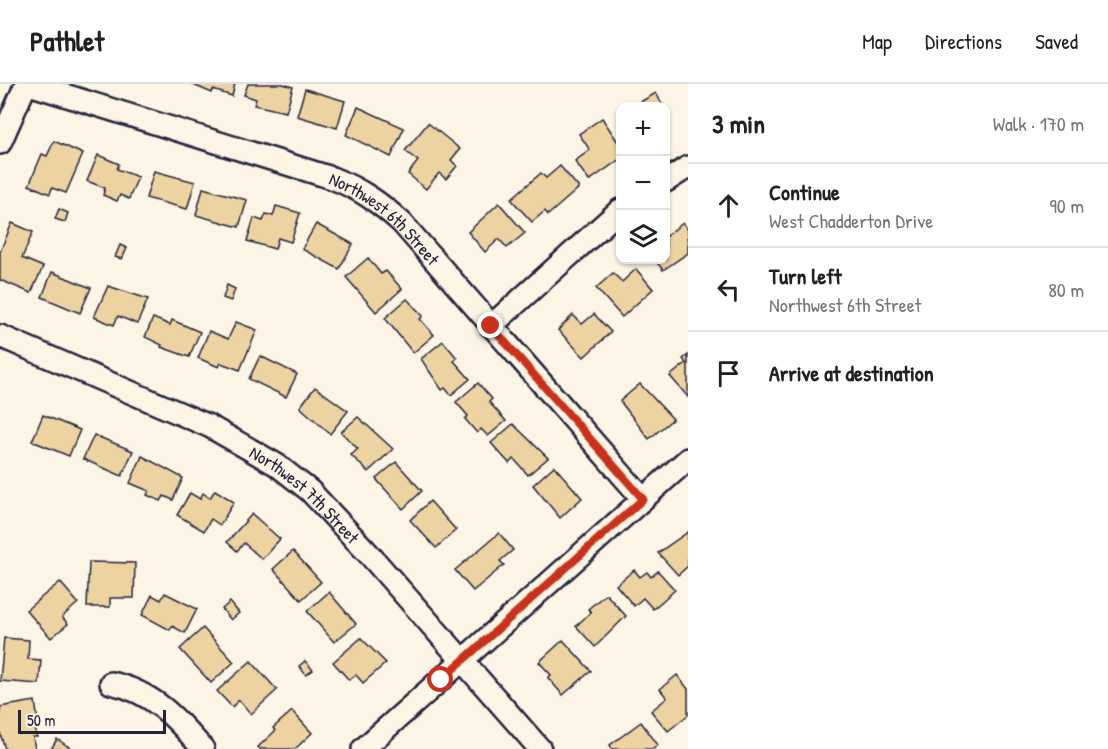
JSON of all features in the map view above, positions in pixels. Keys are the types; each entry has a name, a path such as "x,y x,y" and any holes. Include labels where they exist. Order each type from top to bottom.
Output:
{"street":[{"path":"0,143 28,84"},
{"name":"Northwest 6th Street","path":"28,84 357,188 376,200 402,223 643,499"},
{"path":"670,178 688,167"},
{"path":"491,326 616,214"},
{"name":"Northwest 7th Street","path":"0,336 209,426 277,465 317,498 540,749"},
{"path":"363,749 688,459"},
{"path":"111,683 131,687 156,701 203,749"}],"building":[{"path":"191,84 235,84 232,96 213,90 212,93"},
{"path":"248,84 283,84 293,87 286,112 254,105 256,99 244,95"},
{"path":"305,89 345,101 337,128 297,116"},
{"path":"656,93 661,102 640,102"},
{"path":"358,107 404,128 391,157 346,135"},
{"path":"602,118 616,139 616,162 589,181 575,161 590,150 579,134"},
{"path":"428,123 460,149 451,160 457,166 446,179 439,173 426,189 408,174 418,161 405,151"},
{"path":"54,141 83,154 66,193 52,188 50,194 29,185 42,154 47,156"},
{"path":"98,155 119,164 117,169 138,177 129,199 120,195 117,201 103,195 105,188 87,181"},
{"path":"560,166 579,188 548,215 545,211 532,222 511,199 541,173 546,178"},
{"path":"154,171 195,182 187,209 146,198"},
{"path":"203,188 247,200 239,227 196,215"},
{"path":"499,203 525,233 507,248 499,239 485,252 468,232"},
{"path":"276,206 300,213 291,242 278,238 275,249 247,241 254,218 263,221 266,214 273,216"},
{"path":"59,209 68,213 65,222 55,219"},
{"path":"12,223 33,232 22,258 43,267 31,293 0,280 0,252"},
{"path":"683,223 688,230 688,253 663,270 658,264 670,264 670,233"},
{"path":"316,224 353,244 339,269 302,249"},
{"path":"120,245 127,248 122,259 115,257"},
{"path":"368,258 381,274 386,271 402,289 376,312 346,277"},
{"path":"636,269 653,289 622,317 596,288 613,273 622,282"},
{"path":"52,272 91,288 80,313 42,297"},
{"path":"227,285 235,289 231,301 223,298"},
{"path":"108,286 148,299 137,324 118,316 114,325 94,317"},
{"path":"407,299 423,316 420,319 434,335 413,353 385,318"},
{"path":"594,314 611,332 584,357 558,330 573,315 582,324"},
{"path":"153,318 170,325 172,320 200,332 189,357 161,347 162,345 145,337"},
{"path":"236,322 257,330 240,370 221,363 219,367 198,358 209,331 228,339"},
{"path":"443,341 457,358 454,361 470,379 451,395 445,388 442,390 421,359"},
{"path":"688,355 688,397 670,376 686,363 683,359"},
{"path":"260,356 297,374 286,397 249,379"},
{"path":"478,383 492,399 489,402 506,421 488,436 481,429 477,433 465,419 468,416 456,402"},
{"path":"640,384 673,419 649,439 620,401"},
{"path":"315,387 348,411 330,434 300,407"},
{"path":"43,415 80,430 69,456 32,441"},
{"path":"358,417 393,449 368,472 351,455 358,449 341,432"},
{"path":"513,424 548,458 528,475 514,459 509,463 491,443"},
{"path":"94,435 133,451 122,476 83,459"},
{"path":"142,456 183,478 173,500 164,496 161,501 147,495 149,491 130,483"},
{"path":"396,462 422,491 403,509 376,479"},
{"path":"554,466 582,498 560,518 533,485"},
{"path":"215,490 234,502 220,525 211,519 204,531 177,515 190,493 200,499 203,493 210,498"},
{"path":"430,501 456,530 436,548 410,520"},
{"path":"252,514 280,539 262,559 244,543 237,551 227,542"},
{"path":"688,532 688,566 678,575 658,553"},
{"path":"499,533 513,550 500,561 504,565 473,591 455,570"},
{"path":"293,551 321,582 301,600 273,569"},
{"path":"89,562 135,563 134,598 110,598 110,607 87,607"},
{"path":"634,570 640,577 647,572 651,577 658,571 675,590 653,609 643,598 634,606 616,585"},
{"path":"60,582 78,603 62,617 68,624 51,638 26,610"},
{"path":"329,592 356,624 334,642 307,611"},
{"path":"165,593 197,609 185,633 172,626 170,630 142,615 152,595 161,600"},
{"path":"606,594 626,616 595,647 576,626 591,612 588,609"},
{"path":"230,602 239,613 231,620 222,609"},
{"path":"203,628 234,662 211,683 180,649"},
{"path":"4,638 29,640 28,659 41,660 39,684 0,681"},
{"path":"361,638 386,663 363,683 356,675 349,680 333,662"},
{"path":"563,640 591,671 563,695 548,678 551,675 539,662"},
{"path":"251,661 277,690 251,714 239,700 232,707 217,691"},
{"path":"305,661 313,670 306,675 299,666"},
{"path":"677,675 688,689 688,715 668,731 651,711 667,698 660,689"},
{"path":"35,701 38,721 34,722 37,737 33,737 35,749 5,749 0,733 0,707"},
{"path":"292,711 312,733 295,749 260,749 258,747 275,731 273,728"},
{"path":"641,722 658,745 653,749 612,749 610,745"},
{"path":"57,739 72,749 51,749"}],"route":[{"path":"441,680 484,639 643,499 491,326"}]}
